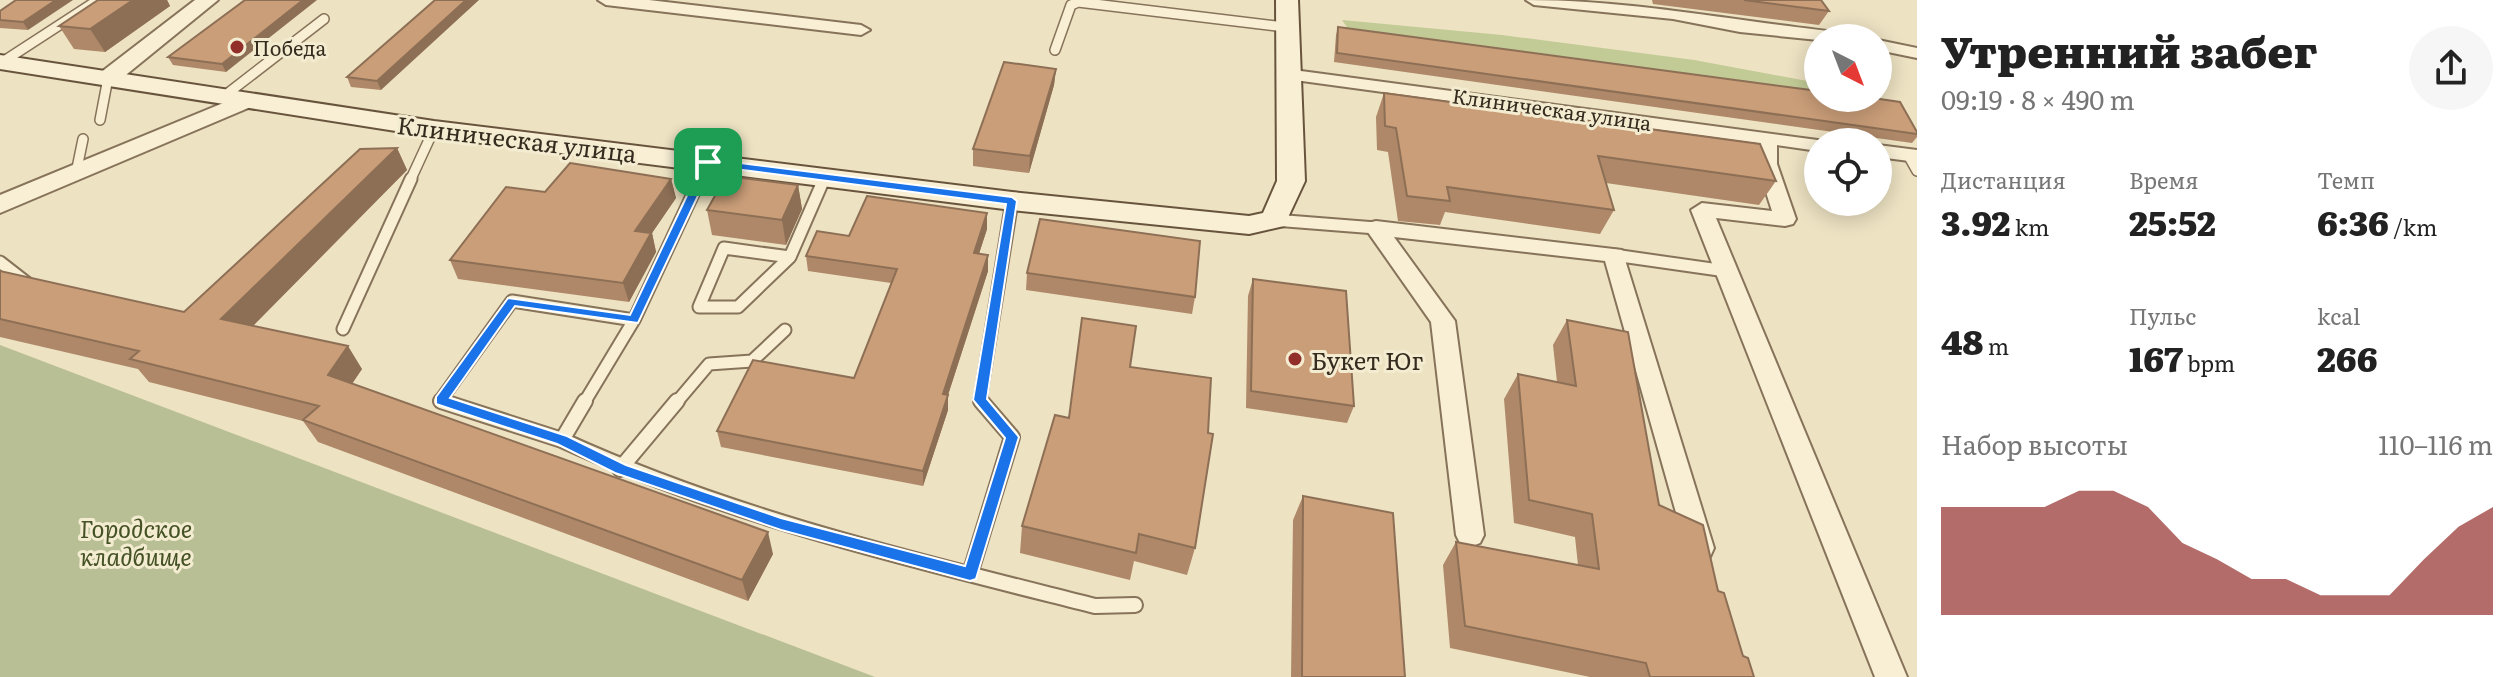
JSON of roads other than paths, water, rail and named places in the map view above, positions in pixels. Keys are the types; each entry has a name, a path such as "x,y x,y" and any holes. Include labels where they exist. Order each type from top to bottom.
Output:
{"main road":[{"path":"1274,220 1291,181 1286,74 1287,0"},
{"name":"Клиническая улица","path":"1,62 434,129 1012,201 1249,225 1274,220"}],"street":[{"path":"108,78 208,0"},
{"path":"606,0 861,30"},
{"path":"1534,0 1673,14 1740,27 1804,34"},
{"path":"1892,48 1917,53"},
{"name":"Клиническая улица","path":"1286,74 1804,143"},
{"path":"0,205 234,99"},
{"path":"1767,139 1767,164 1785,219 1702,210 1891,677"},
{"path":"1892,155 1914,161"},
{"path":"1376,228 1614,255 1707,571"},
{"path":"1376,228 1443,321 1470,535"}],"lane":[{"path":"1,62 98,0"},
{"path":"1055,50 1071,5 1078,2 1285,27"},
{"path":"234,99 324,19"},
{"path":"100,120 108,78"},
{"path":"343,329 434,129"},
{"path":"76,173 83,139"},
{"path":"562,440 634,320 708,162"},
{"path":"790,257 724,248 699,307 738,307 790,257 825,177"},
{"path":"970,574 1012,437 980,400 1012,201"},
{"path":"1274,220 1376,228"},
{"path":"1614,255 1726,271"},
{"path":"0,262 27,283 41,287"},
{"path":"634,320 512,301 440,401 562,440 620,469 781,524 1095,606 1135,605"},
{"path":"620,469 709,364 752,361 785,330"}],"place":[{"name":"Победа","path":"237,47"},
{"name":"Букет Юг","path":"1295,359"}],"park label":[{"name":"Городское кладбище","path":"136,541"}]}
